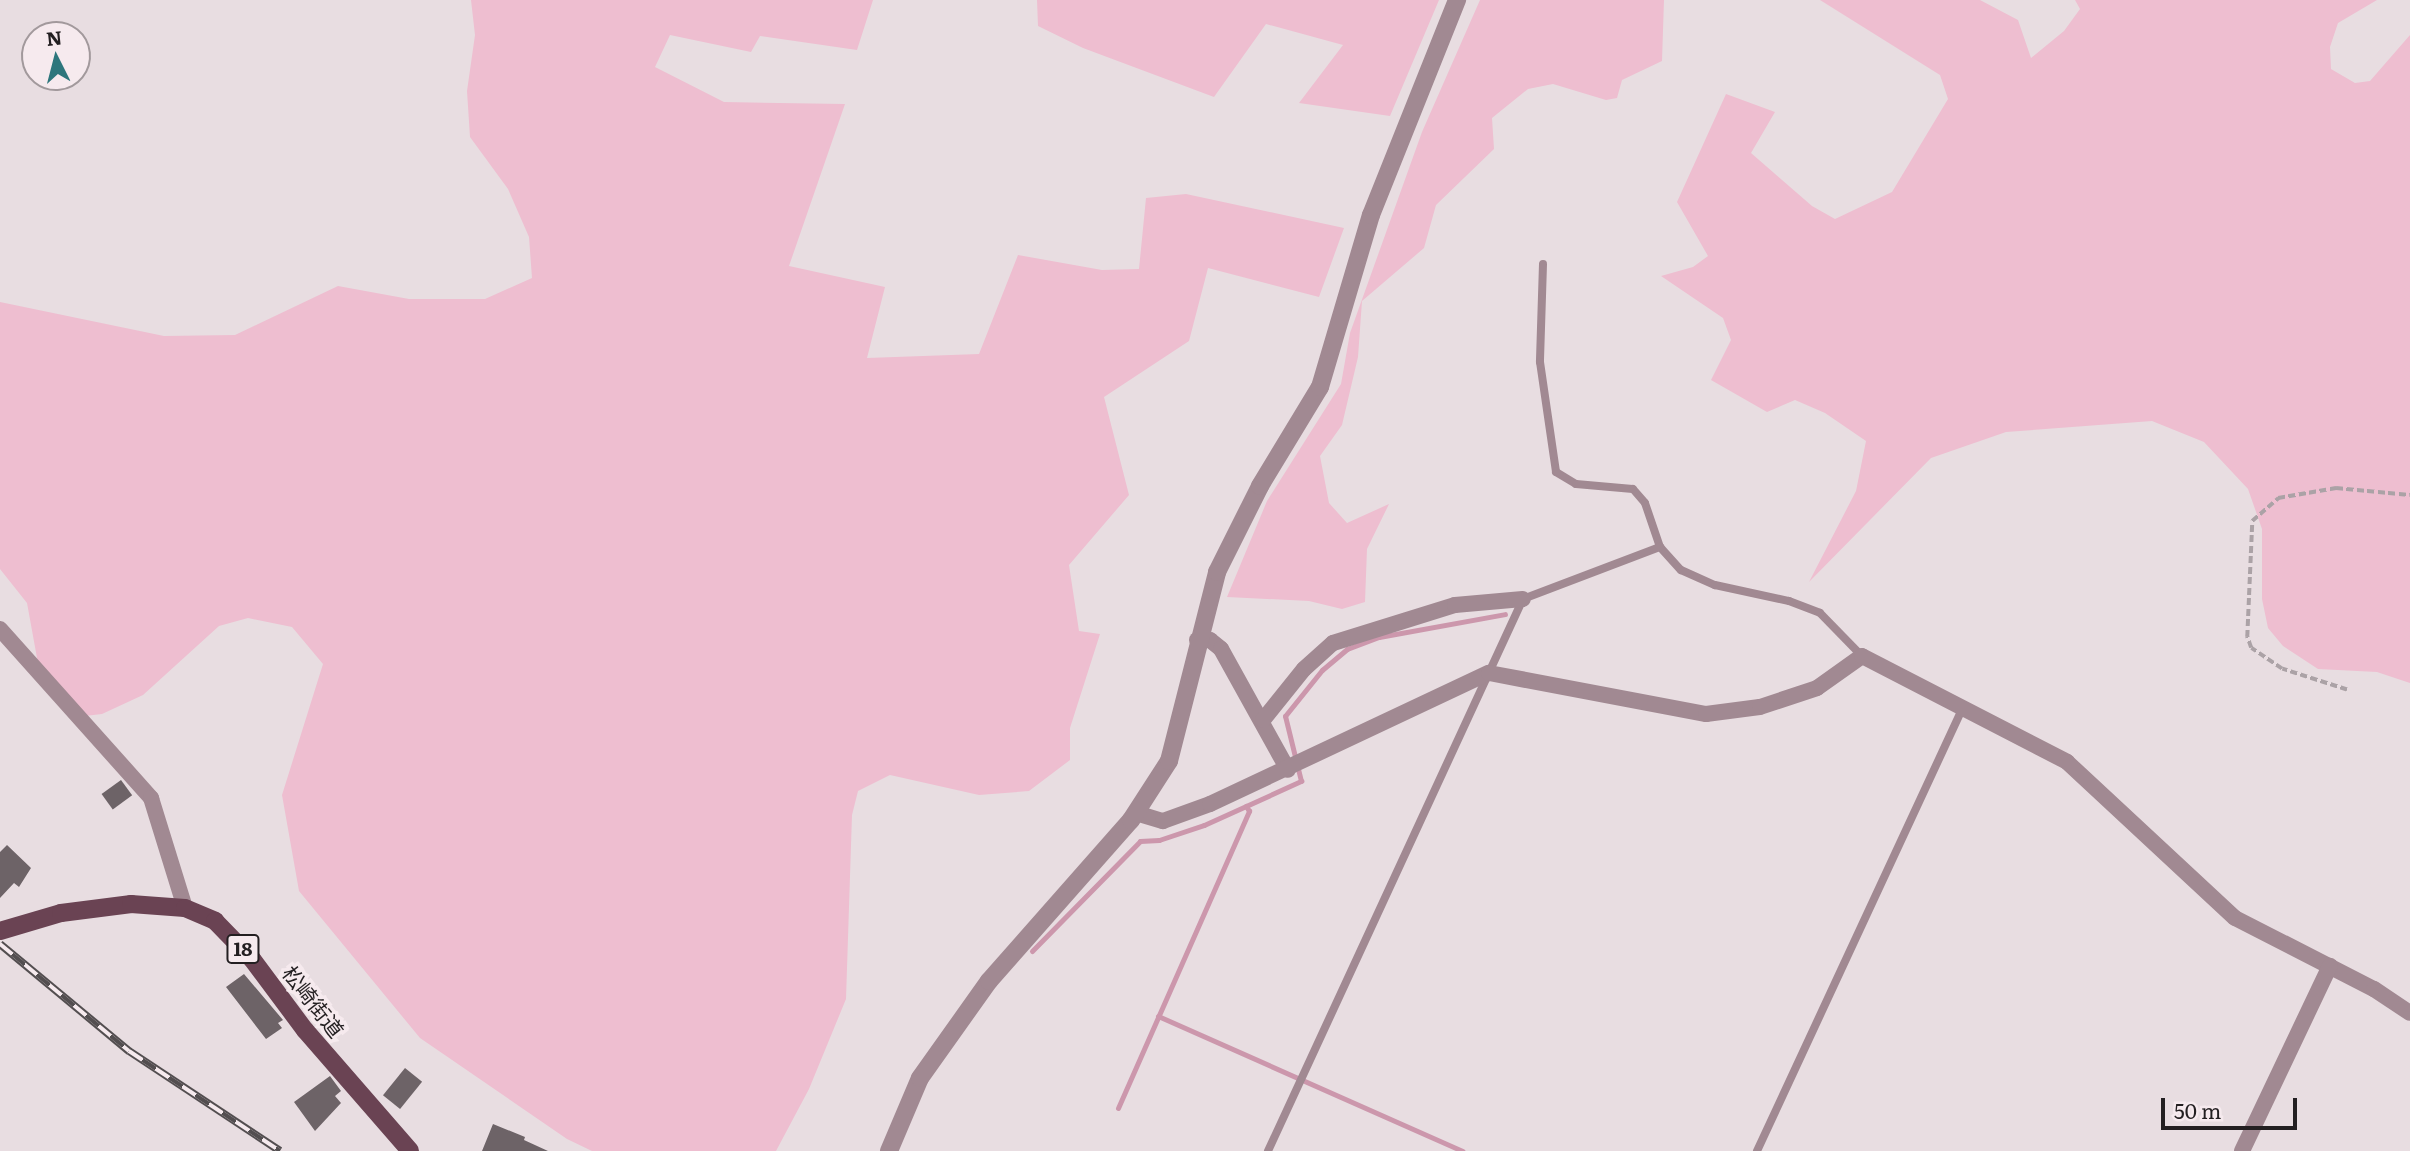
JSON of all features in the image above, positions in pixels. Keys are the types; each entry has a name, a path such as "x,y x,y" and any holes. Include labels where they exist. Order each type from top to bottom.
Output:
{"main road":[{"name":"松崎街道","path":"0,930 94,907 185,908 215,921 236,941 410,1151"}],"street":[{"path":"889,1151 920,1078 989,981 1136,813 1169,761 1197,640 1235,533 1320,387 1371,215 1457,0"},
{"path":"1262,720 1304,668 1341,639 1455,605 1523,599"},
{"path":"0,629 150,798 185,908"},
{"path":"1197,640 1210,640 1221,649 1288,770"},
{"path":"1136,813 1163,821 1288,770 1489,673 1706,713 1760,707 1817,688 1861,656 1962,709 2021,734 2067,762 2235,918 2329,966 2410,1013"},
{"path":"2242,1151 2329,966"}],"lane":[{"path":"1544,264 1540,362 1556,472 1576,484 1633,489 1645,503 1660,547 1681,570 1706,582 1820,613 1861,656"},
{"path":"1268,1151 1523,599 1660,547"},
{"path":"1757,1151 1962,709"}],"path":[{"path":"2347,691 2282,669 2252,648 2247,638 2252,521 2278,498 2319,491 2410,495"}],"shaded area":[{"path":"471,0 873,0 857,50 760,36 751,52 670,35 655,67 724,102 845,104 789,266 885,287 867,358 979,354 1018,255 1102,270 1139,269 1146,198 1186,194 1344,228 1319,297 1208,268 1189,341 1104,397 1129,495 1069,565 1079,631 1100,634 1070,728 1070,760 1029,791 979,795 890,775 858,791 852,815 846,999 809,1089 776,1151 592,1151 567,1139 420,1038 299,891 282,795 323,664 292,627 248,618 219,626 143,695 102,714 76,717 41,680 27,603 0,569 0,302 164,336 235,335 338,286 409,299 485,299 532,278 529,237 508,189 470,137 467,91 475,35"},
{"path":"1037,0 1439,0 1390,116 1299,103 1343,45 1266,24 1214,97 1083,48 1038,26"},
{"path":"1480,0 1664,0 1662,61 1622,80 1617,98 1606,100 1553,84 1528,89 1492,118 1494,149 1436,205 1424,248 1362,301 1358,357 1342,425 1320,456 1329,503 1347,523 1389,504 1367,549 1365,602 1342,609 1309,601 1227,597 1267,501 1341,384 1350,333 1422,132"},
{"path":"1820,0 1980,0 2018,20 2031,58 2064,31 2080,9 2075,0 2377,0 2338,23 2330,47 2331,69 2355,83 2370,81 2410,35 2410,683 2377,672 2318,669 2283,646 2268,628 2262,599 2262,529 2248,489 2204,442 2152,421 2006,432 1931,458 1809,582 1856,491 1866,441 1825,413 1795,400 1767,412 1711,380 1731,340 1723,318 1661,276 1693,267 1708,256 1677,202 1726,94 1775,112 1751,153 1812,206 1835,219 1892,192 1948,99 1940,75"}],"building":[{"path":"121,780 132,795 113,809 102,794"},
{"path":"7,845 31,868 19,887 14,883 0,898 0,852"},
{"path":"244,974 283,1020 278,1023 282,1028 266,1039 226,987"},
{"path":"405,1068 422,1082 400,1109 383,1095"},
{"path":"330,1076 341,1091 335,1096 341,1103 315,1131 294,1102"},
{"path":"493,1124 525,1137 524,1140 548,1151 482,1151"}],"waterway":[{"path":"1032,951 1140,841 1159,840 1204,825 1301,781 1285,716 1322,670 1347,649 1379,637 1505,614"},
{"path":"1118,1108 1249,811 1246,806"},
{"path":"1158,1016 1462,1151"}],"railway":[{"path":"0,944 129,1051 280,1151"}]}
